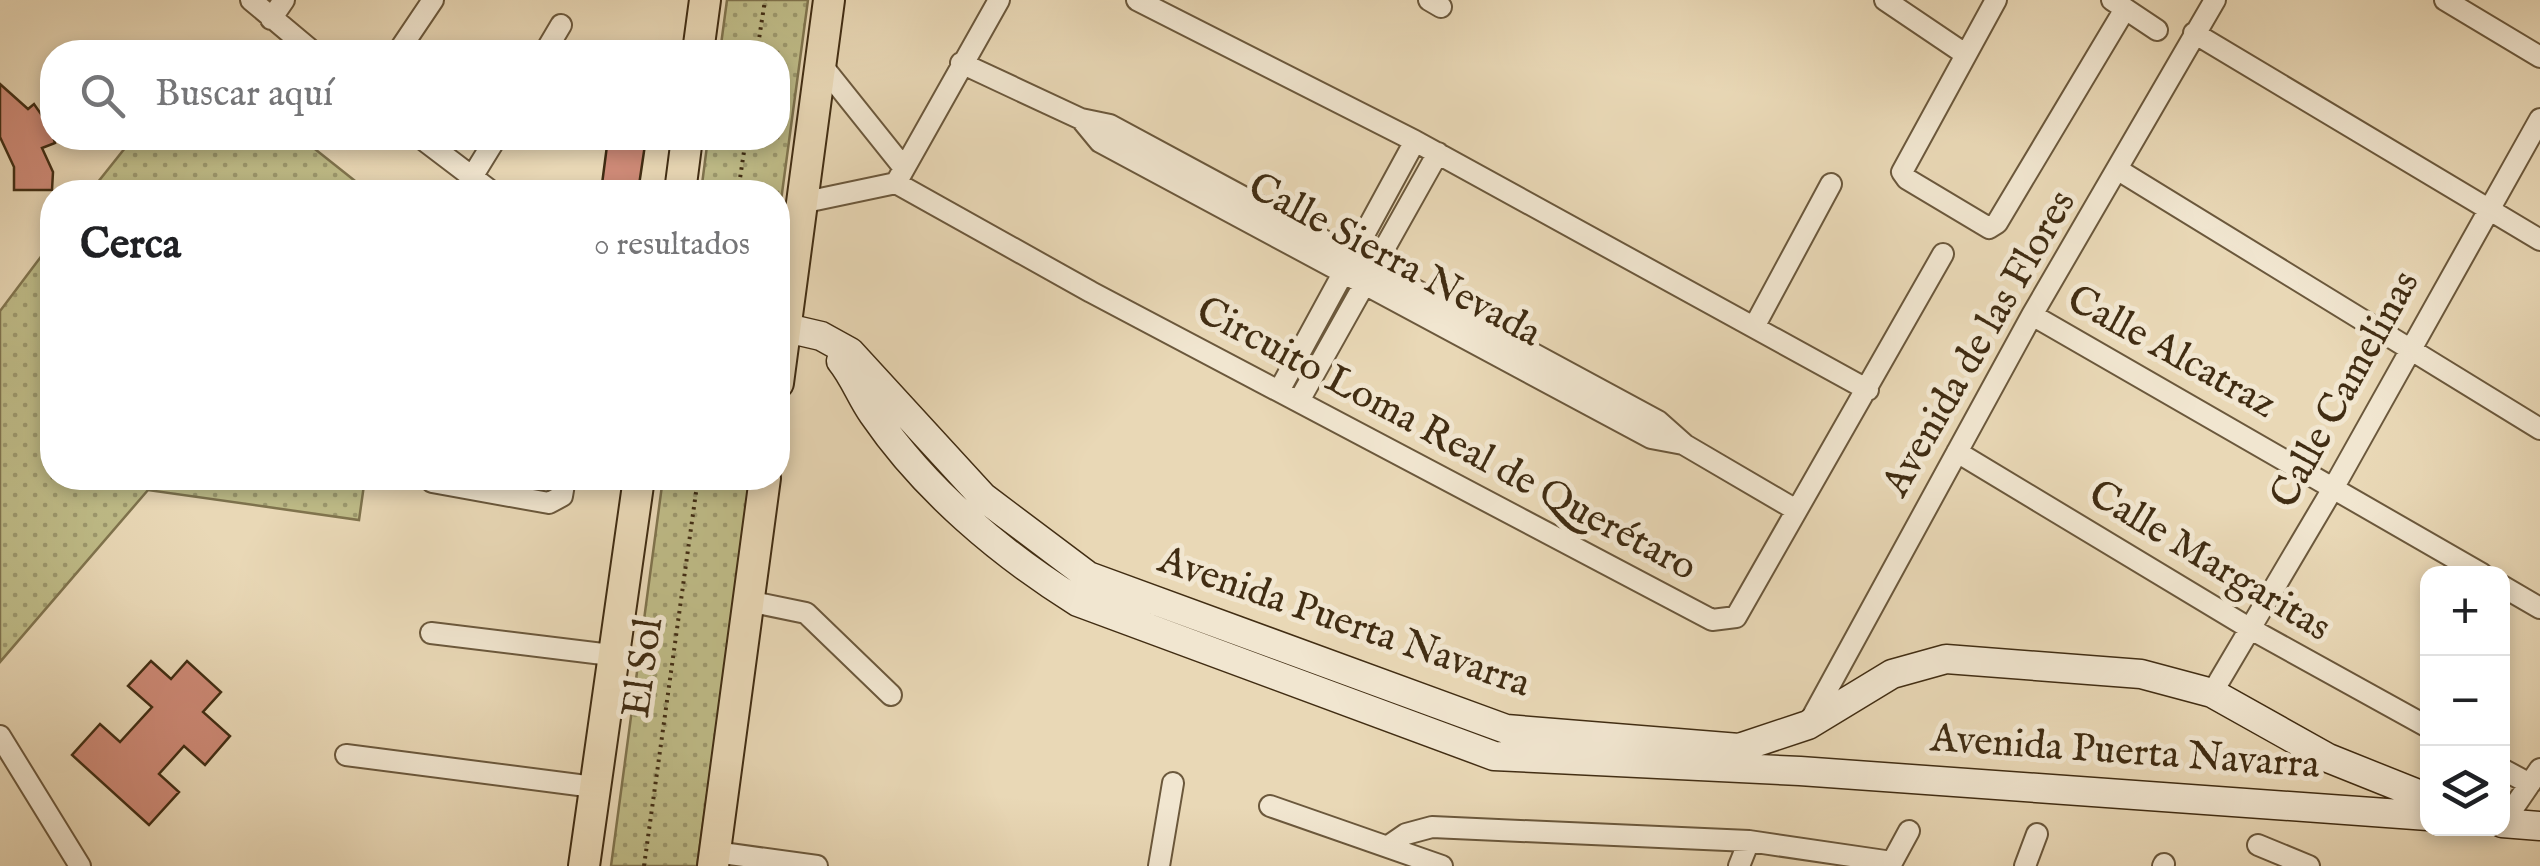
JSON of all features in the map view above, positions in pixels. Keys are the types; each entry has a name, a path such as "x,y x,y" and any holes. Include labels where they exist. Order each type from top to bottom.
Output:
{"main road":[{"path":"700,40 705,0"},
{"path":"790,271 829,0"},
{"path":"682,180 685,150"},
{"path":"584,866 637,490"},
{"path":"714,859 763,490"}],"street":[{"path":"251,0 298,40"},
{"path":"271,19 284,0"},
{"path":"406,40 433,0"},
{"path":"801,204 900,175 999,0"},
{"path":"1137,0 1438,153 1868,390"},
{"path":"1172,20 1183,0"},
{"path":"1885,0 1965,54"},
{"path":"1996,0 1902,172 1907,179 1989,228 1997,223 2119,4 2157,30"},
{"name":"Avenida de las Flores","path":"1808,725 2032,315 2120,171 2215,0"},
{"path":"2445,0 2540,57"},
{"path":"552,40 561,25"},
{"path":"2194,33 2540,240"},
{"name":"Circuito Loma Real de Querétaro","path":"820,63 900,175 1122,309 1290,394 1712,620 1736,617 1943,254"},
{"name":"Calle Sierra Nevada","path":"961,63 1081,120 1110,125 1651,438 1685,444 1796,510"},
{"name":"Calle Camelinas","path":"2212,693 2335,485 2540,119"},
{"path":"1290,394 1348,265 1415,141"},
{"path":"436,150 475,180"},
{"path":"472,178 489,150"},
{"path":"1290,394 1370,276 1438,153"},
{"path":"2120,171 2540,429"},
{"path":"1754,327 1831,184"},
{"name":"Calle Alcatraz","path":"2032,315 2335,485 2469,566"},
{"name":"Avenida Puerta Navarra","path":"790,328 822,336 850,372 874,415 964,518 1016,564 1078,602 1506,728 1739,748 1808,725 1892,674 1946,659 2141,674 2212,693 2328,758 2420,795"},
{"name":"Calle Margaritas","path":"1957,452 2249,628 2420,723"},
{"path":"477,490 550,503 562,496 563,490"},
{"path":"2510,591 2540,608"},
{"path":"748,601 806,612 891,695"},
{"path":"430,633 612,655"},
{"name":"Avenida Puerta Navarra","path":"1250,650 1494,756 1800,771 2420,815"},
{"path":"1800,771 1808,725"},
{"path":"0,736 80,866"},
{"path":"346,754 594,788"},
{"path":"2315,806 2327,784 2328,758"},
{"path":"1159,866 1173,783"},
{"path":"2521,799 2540,826"},
{"path":"1270,806 1442,866"},
{"path":"1390,845 1406,834 1432,827 1749,841 1891,864 1909,831"},
{"path":"2025,866 2037,834"},
{"path":"1739,866 1749,841"},
{"path":"2258,846 2309,866"},
{"path":"714,859 817,866"}],"path":[{"path":"760,40 765,0"},
{"path":"740,180 744,150"},
{"name":"El Sol","path":"644,866 696,490"}],"shaded area":[{"path":"727,0 808,0 790,134 790,40 722,40"},
{"path":"123,150 316,150 354,180 100,180"},
{"path":"706,150 788,150 784,180 703,180"},
{"path":"40,258 40,490 148,490 0,662 0,311"},
{"path":"148,490 363,490 359,520"},
{"path":"661,490 750,490 697,866 611,866"}],"building":[{"path":"0,84 28,109 34,104 40,113 40,150 53,172 53,180 40,180 40,190 14,190 14,167 0,137"},
{"path":"606,150 644,150 640,180 603,180"},
{"path":"151,661 171,679 187,661 221,692 203,712 230,736 205,765 184,746 159,774 179,792 149,825 72,755 100,724 120,742 152,707 128,686"}]}
